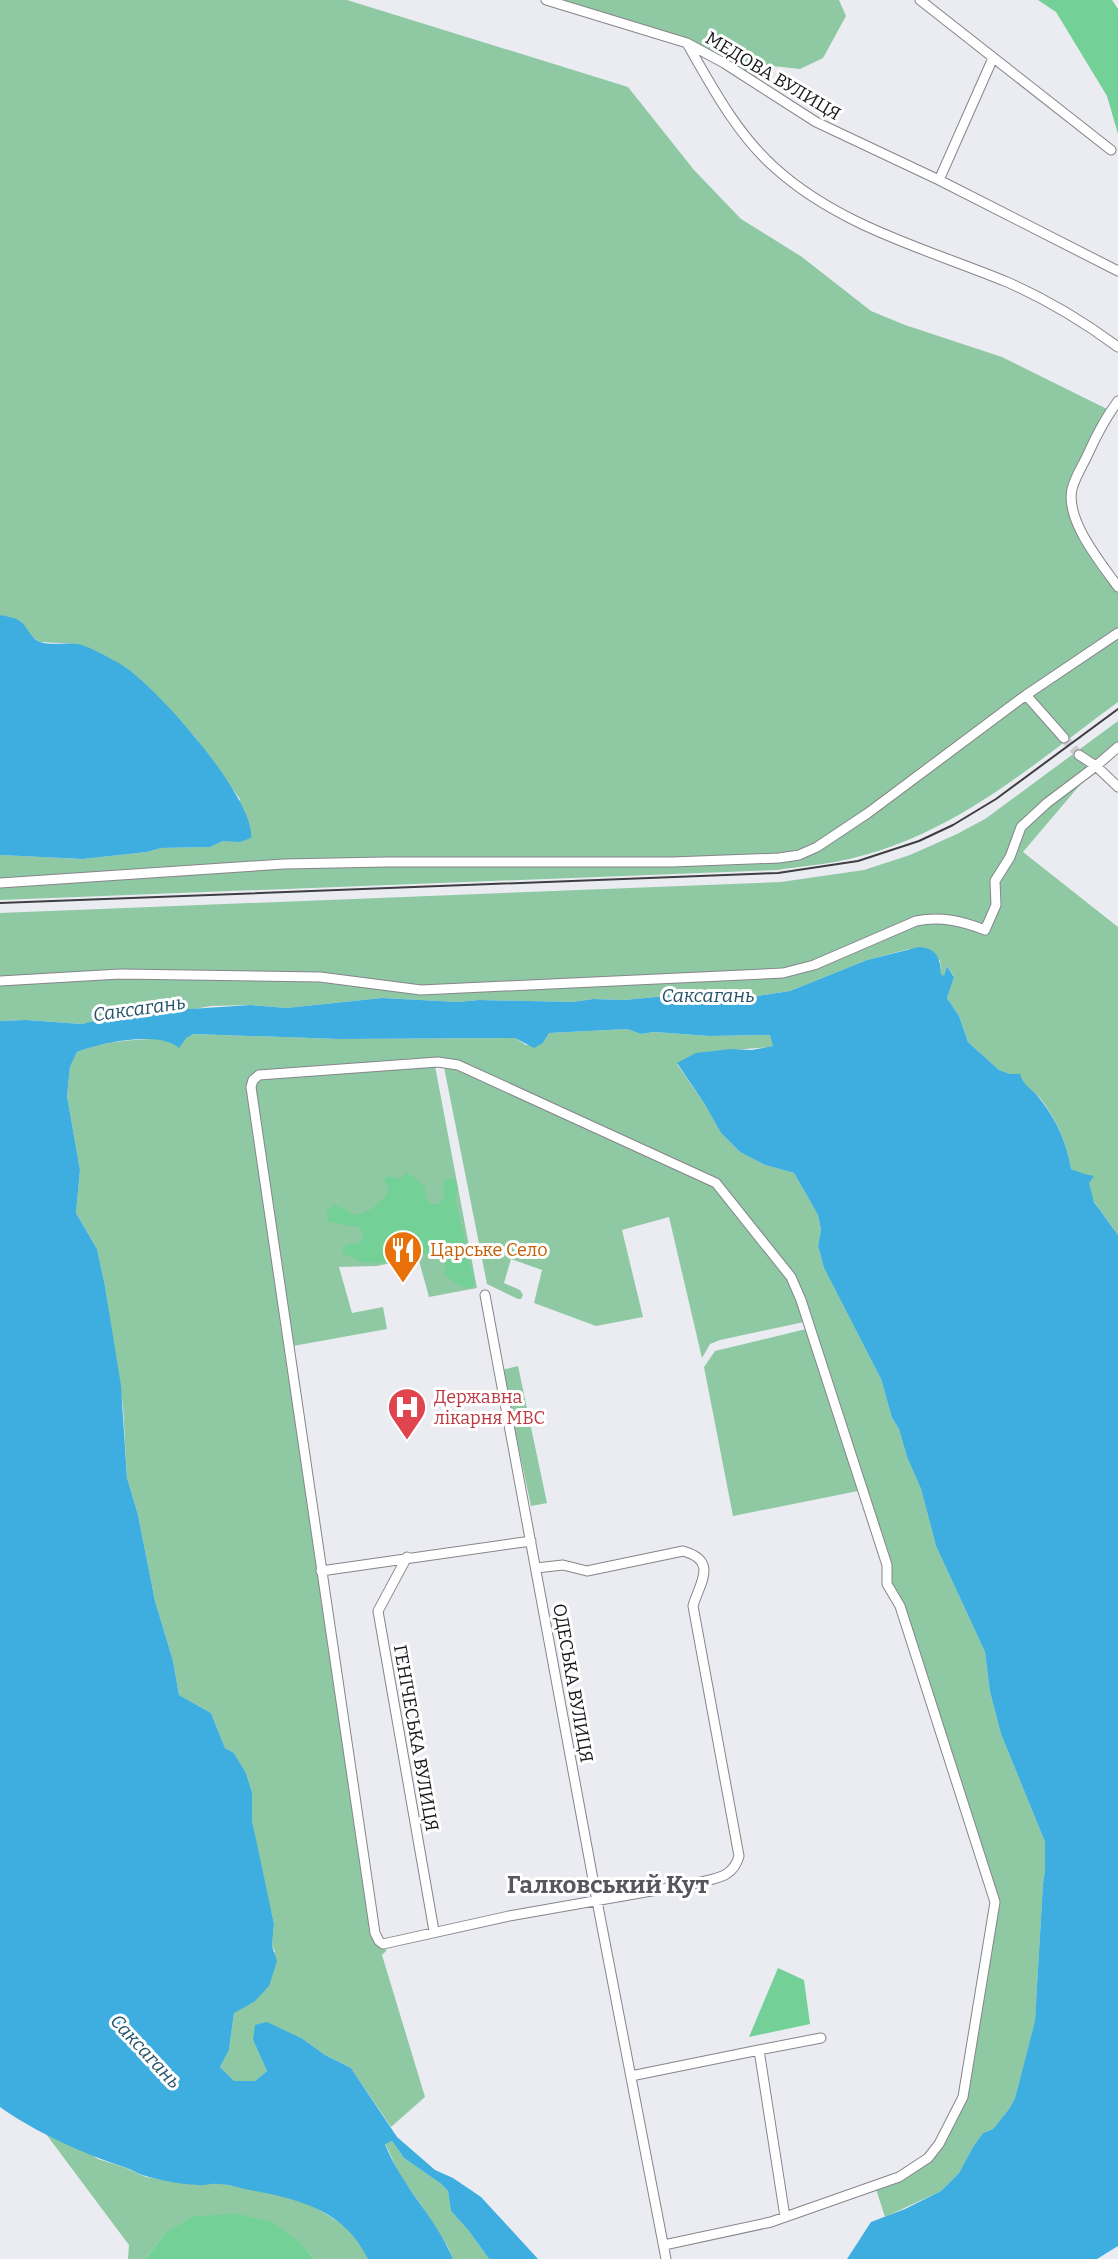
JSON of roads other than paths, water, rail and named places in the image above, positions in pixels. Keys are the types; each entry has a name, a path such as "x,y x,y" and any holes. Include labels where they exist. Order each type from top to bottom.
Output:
{"street":[{"name":"МЕДОВА ВУЛИЦЯ","path":"546,0 687,43 724,63 816,122 939,180 1118,271"},
{"path":"920,0 1111,150"},
{"path":"687,43 712,88 751,142 794,184 818,200 897,241 1009,283 1072,316 1118,347"},
{"path":"939,180 993,58"},
{"path":"1118,401 1090,450 1072,490 1072,504 1078,526 1118,587"},
{"path":"0,883 284,864 671,862 799,855 817,847 868,813 1026,695 1118,633"},
{"path":"1026,695 1064,738"},
{"path":"0,981 120,974 320,976 421,989 783,973 814,965 916,921 948,918 985,930 996,905 995,881 1010,857 1021,827 1118,747"},
{"path":"1079,755 1096,766 1118,787"},
{"path":"536,1568 563,1565 587,1571 683,1551 692,1553 703,1567 705,1574 693,1606 740,1856 737,1867 727,1875 684,1885 433,1931 388,1944 379,1941 375,1933 251,1087 253,1080 259,1075 438,1062 458,1065 716,1183 790,1277 801,1300 887,1565 887,1584 900,1606 995,1902 963,2097 939,2144 928,2158 899,2177 771,2222 664,2245"},
{"name":"ОДЕСЬКА ВУЛИЦЯ","path":"485,1295 666,2259"},
{"path":"321,1570 531,1541"},
{"name":"ГЕНІЧЕСЬКА ВУЛИЦЯ","path":"407,1558 378,1611 433,1931"},
{"path":"631,2076 821,2038"},
{"path":"760,2050 785,2217"}],"water":[{"path":"2,615 21,622 33,638 40,642 83,645 133,673 176,715 220,770 248,820 251,838 240,842 223,841 210,847 161,848 83,859 0,855"},
{"name":"Саксагань","path":"919,947 937,955 941,974 944,976 947,966 954,977 947,998 959,1016 968,1042 999,1070 1020,1074 1023,1082 1040,1099 1056,1123 1071,1169 1094,1176 1089,1183 1094,1202 1118,1235 1118,2246 1097,2259 847,2259 871,2222 941,2191 959,2173 983,2133 993,2129 1015,2098 1035,2021 1045,1842 1001,1734 990,1692 985,1652 936,1546 921,1489 907,1457 899,1429 892,1418 881,1379 824,1268 818,1246 821,1230 818,1215 794,1173 765,1165 740,1152 721,1133 677,1063 696,1053 773,1046 770,1035 709,1036 654,1032 641,1034 627,1029 549,1033 543,1043 534,1048 515,1038 339,1039 193,1034 186,1038 179,1048 170,1043 144,1039 114,1042 77,1052 70,1067 67,1096 80,1170 76,1213 97,1249 105,1286 121,1386 127,1478 179,1695 211,1713 225,1748 234,1753 246,1773 252,1792 252,1821 274,1924 272,1946 277,1961 269,1986 254,2002 234,2013 229,2050 220,2067 234,2081 255,2081 267,2071 253,2040 255,2025 267,2022 303,2039 325,2055 351,2068 397,2137 435,2170 453,2178 481,2197 538,2259 489,2259 451,2211 448,2191 404,2158 392,2141 385,2144 392,2159 453,2259 368,2259 346,2229 333,2218 303,2203 226,2185 185,2184 146,2176 60,2142 0,2107 0,1021 82,1024 129,1013 251,1005 286,1008 382,998 458,1002 573,1002 677,995 719,999 745,998 790,991 867,960"}],"tunnel":[{"path":"1064,738 1079,755"}],"tram line":[{"path":"0,903 778,873 858,861 919,841 953,825 996,799 1118,709"}],"place":[{"name":"Царське Село","path":"403,1284"},
{"name":"Державна лікарня МВС","path":"407,1441"}],"district":[{"name":"Галковський Кут","path":"608,1885"}]}
